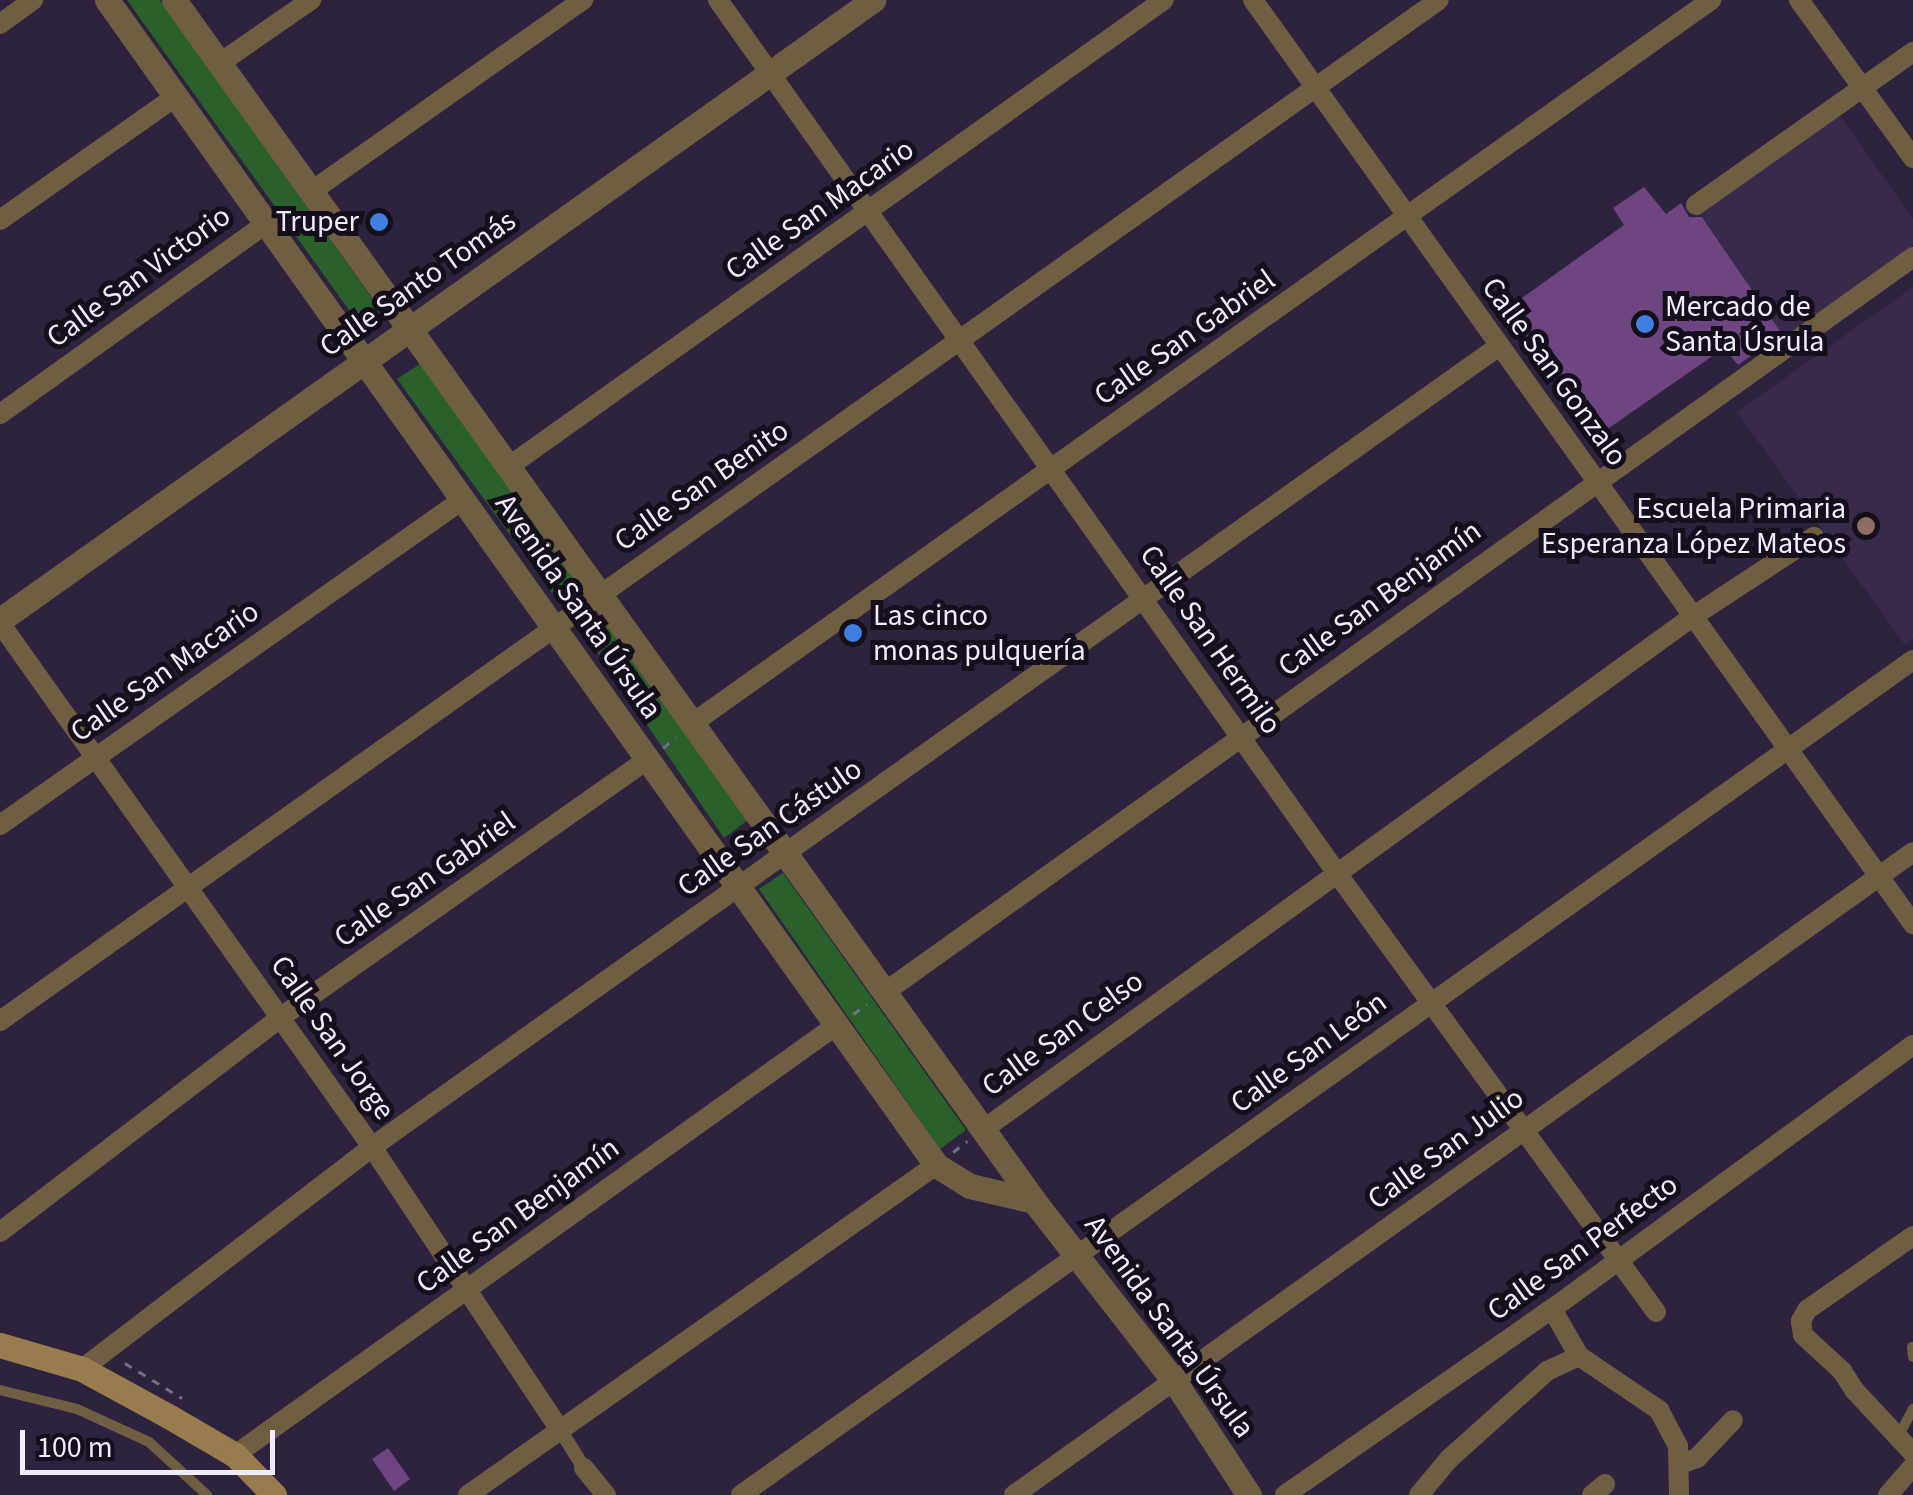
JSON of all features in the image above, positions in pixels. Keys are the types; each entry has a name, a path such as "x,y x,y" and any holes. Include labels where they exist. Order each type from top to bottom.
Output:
{"main road":[{"path":"0,1346 82,1368 235,1455 274,1495"}],"street":[{"path":"0,24 34,0"},
{"name":"Avenida Santa Úrsula","path":"107,0 936,1165 970,1186 1034,1201"},
{"name":"Avenida Santa Úrsula","path":"174,0 1034,1201 1080,1254 1175,1382 1248,1495"},
{"path":"220,63 311,0"},
{"path":"312,191 583,0"},
{"name":"Calle San Hermilo","path":"718,0 1336,872 1656,1312"},
{"name":"Calle Santo Tomás","path":"0,621 873,0"},
{"name":"Calle San Macario","path":"508,466 868,214 1164,0"},
{"name":"Calle San Gonzalo","path":"1253,0 1913,924"},
{"name":"Calle San Benito","path":"0,1021 1439,0"},
{"name":"Calle San Gabriel","path":"693,724 1711,0"},
{"path":"1799,0 1913,158"},
{"path":"1696,205 1913,52"},
{"path":"0,220 174,96"},
{"name":"Calle San Victorio","path":"0,414 265,224"},
{"name":"Calle San Benjamín","path":"884,992 1595,480 1913,258"},
{"name":"Calle San Cástulo","path":"82,1368 372,1147 1500,346"},
{"name":"Calle San Macario","path":"0,826 462,500"},
{"name":"Calle San Celso","path":"984,1128 1692,618 1814,538"},
{"name":"Calle San Jorge","path":"0,621 372,1147 584,1468 606,1495"},
{"name":"Calle San León","path":"741,1495 1913,660"},
{"name":"Calle San Gabriel","path":"0,1232 281,1017 647,760"},
{"name":"Calle San Julio","path":"1014,1495 1913,852"},
{"name":"Calle San Benjamín","path":"235,1455 835,1026"},
{"name":"Calle San Perfecto","path":"1286,1495 1552,1309 1913,1046"},
{"path":"468,1495 936,1165"},
{"path":"1913,1236 1807,1310 1801,1320 1803,1335 1842,1370 1913,1453"},
{"path":"1552,1309 1579,1356 1659,1410 1670,1428 1680,1464 1679,1495"},
{"path":"1423,1493 1449,1459 1546,1371 1579,1356"},
{"path":"1680,1464 1698,1458 1733,1420"},
{"path":"1888,1495 1913,1466"}],"lane":[{"path":"0,1390 77,1409 150,1442 207,1495"},
{"path":"1898,1438 1913,1409"}],"path":[{"path":"647,760 693,724"},
{"path":"835,1026 884,992"},
{"name":"Calle San Celso","path":"936,1165 984,1128"}],"shaded area":[{"path":"1839,114 1913,219 1913,245 1785,339 1700,213"},
{"name":"Escuela Primaria Esperanza López Mateos","path":"1913,287 1913,639 1905,645 1737,412"}],"green space":[{"path":"127,0 160,0 383,314 364,331"},
{"path":"420,364 575,579 552,593 397,379"},
{"path":"606,618 748,820 724,838 585,634"},
{"path":"783,873 966,1130 940,1149 759,889"}],"building":[{"name":"Mercado de Santa Úsrula","path":"1644,187 1666,214 1681,203 1689,217 1702,217 1782,334 1738,365 1724,348 1596,437 1505,310 1624,225 1613,208"},
{"path":"388,1448 410,1479 394,1491 372,1459"}],"place":[{"name":"Truper","path":"379,222"},
{"name":"Mercado de Santa Úsrula","path":"1645,324"},
{"name":"Escuela Primaria Esperanza López Mateos","path":"1866,526"},
{"name":"Las cinco monas pulquería","path":"853,633"}]}
